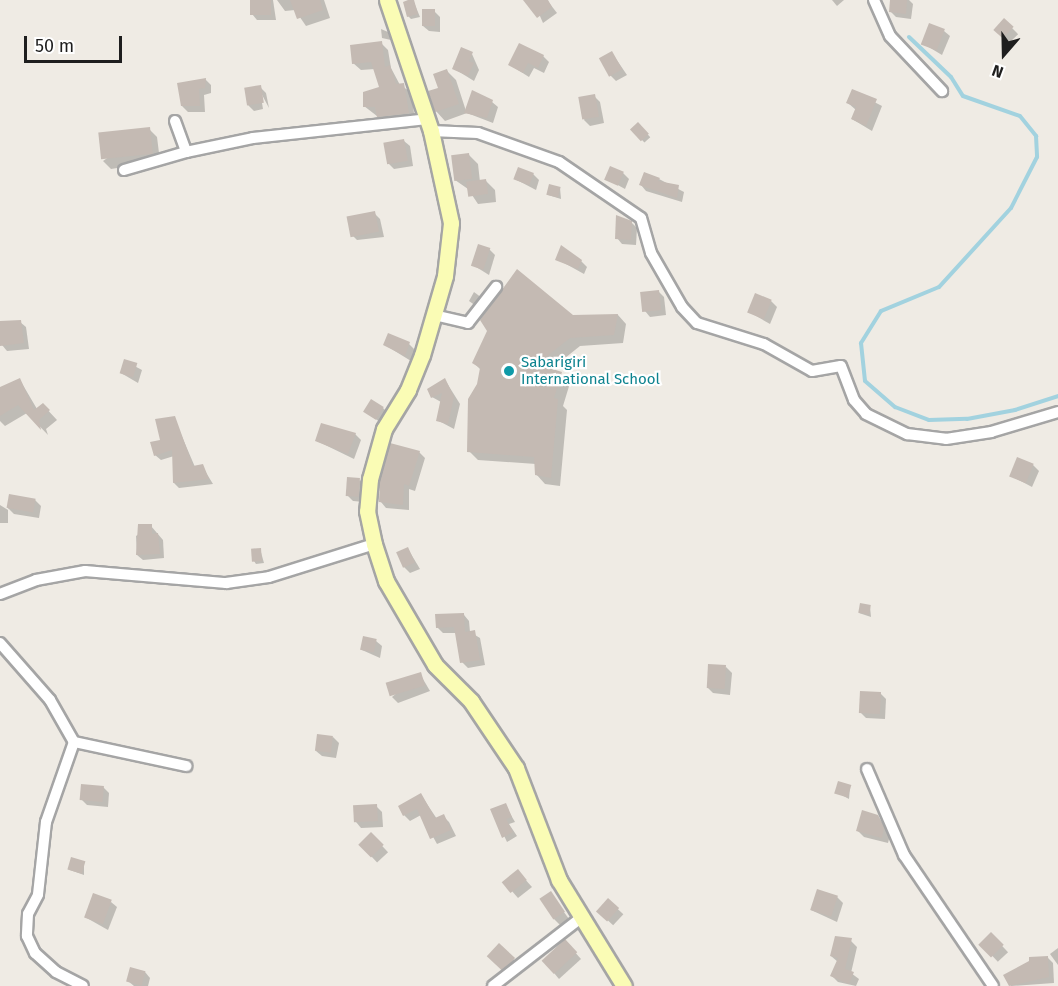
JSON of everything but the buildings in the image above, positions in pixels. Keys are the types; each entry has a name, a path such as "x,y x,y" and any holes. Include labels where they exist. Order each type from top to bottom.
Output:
{"main road":[{"path":"387,0 429,125 451,223 445,276 434,315 408,390 384,429 370,479 367,511 374,544 386,581 435,665 471,701 516,768 559,880 624,986"}],"street":[{"path":"874,0 890,36 942,91"},
{"path":"175,121 186,152"},
{"path":"124,170 186,152 254,138 429,125 478,133 559,162 641,218 651,253 682,307 698,323 764,344 812,371 841,366 854,400 866,414 907,434 946,439 991,432 1058,412"},
{"path":"434,315 468,323 496,287"},
{"path":"0,594 36,580 85,571 226,583 269,577 374,544"},
{"path":"0,643 50,700 74,742 186,766"},
{"path":"74,742 46,822 38,895 28,914 27,936 35,953 56,972 84,986"},
{"path":"867,769 904,855 993,986"},
{"path":"493,986 582,918"}],"waterway":[{"path":"909,37 951,77 963,96 1020,116 1036,136 1037,157 1011,208 939,287 881,311 861,343 865,381 895,407 929,420 967,419 1015,410 1058,396"}],"place":[{"name":"Sabarigiri International School","path":"509,371"}]}
